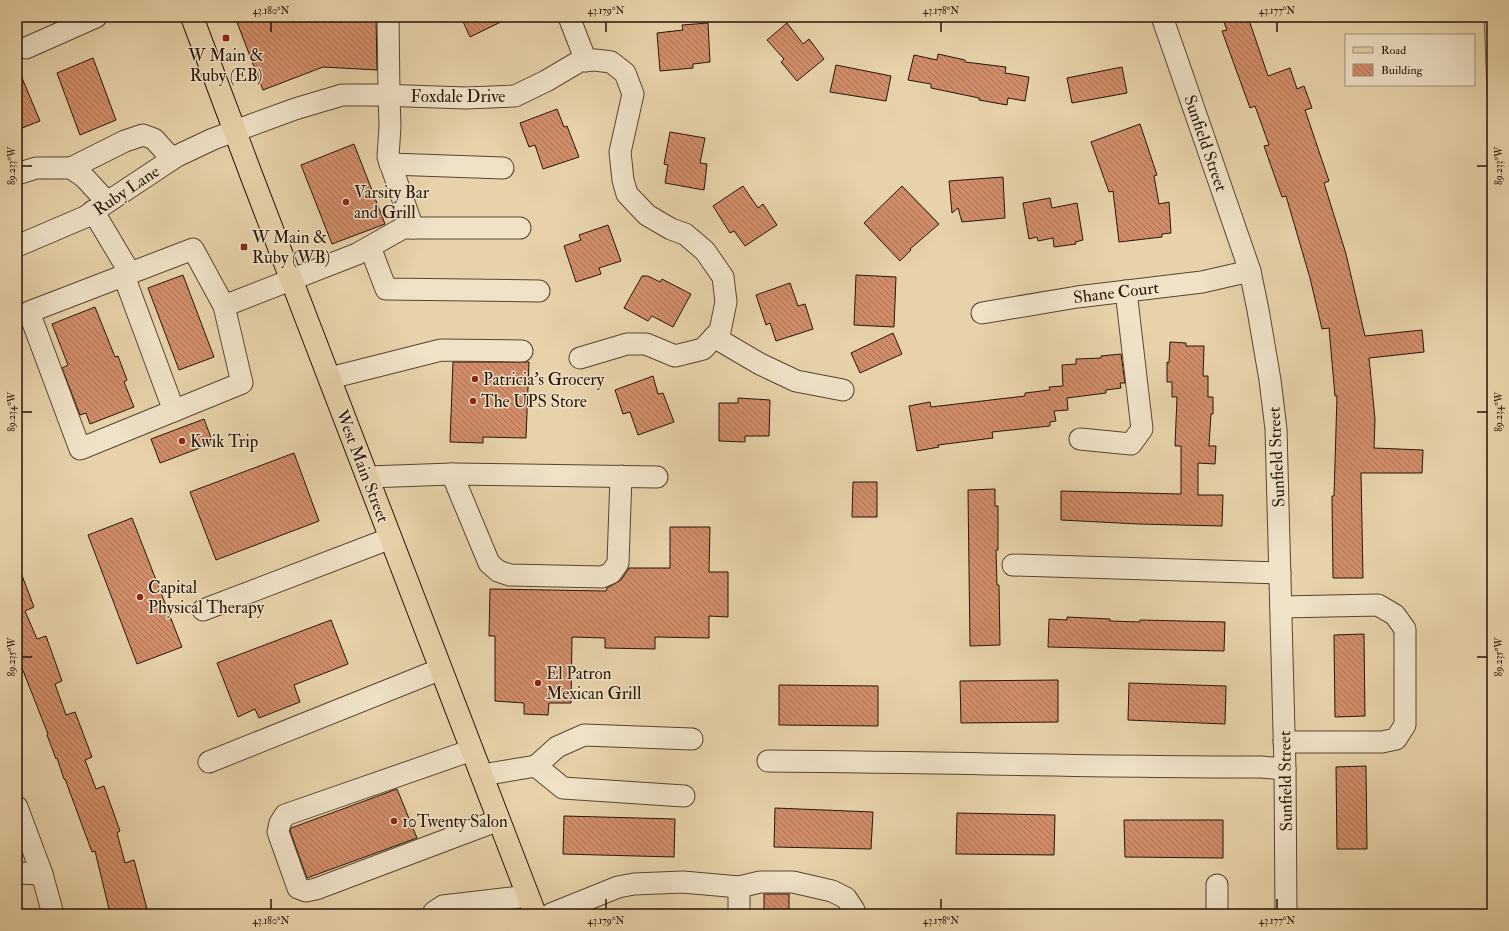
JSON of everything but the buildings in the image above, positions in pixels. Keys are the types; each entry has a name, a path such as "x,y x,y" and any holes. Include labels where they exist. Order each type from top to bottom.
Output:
{"main road":[{"name":"West Main Street","path":"192,17 532,905"}],"street":[{"path":"26,48 96,17"},
{"path":"388,17 388,95 390,126 388,157 413,228"},
{"path":"569,17 586,61"},
{"name":"Sunfield Street","path":"1162,17 1250,271 1270,380 1276,430 1285,769 1286,914"},
{"name":"Foxdale Drive","path":"235,131 295,109 342,96 388,95 466,98 515,96 546,81 580,61 611,62 625,73 633,94 620,152 623,180 627,194 647,215 671,229 685,234 705,251 723,277 726,302 720,331 714,337"},
{"name":"Ruby Lane","path":"17,246 85,217 172,159 214,139 235,131"},
{"path":"17,174 36,168 71,168 125,141 143,135 154,139 172,159"},
{"path":"390,164 502,168"},
{"path":"71,168 84,177 100,207 127,274 174,411"},
{"path":"224,306 357,254 403,228 520,228"},
{"path":"370,247 386,289 539,291"},
{"path":"193,249 224,306 242,383 80,449 29,312 127,274 193,249"},
{"name":"Shane Court","path":"982,313 1077,297 1202,282 1250,271"},
{"path":"1080,439 1131,444 1142,430 1126,291"},
{"path":"580,358 627,344 646,344 675,356 703,349 714,337 760,364 796,381 842,390"},
{"path":"330,378 441,350 522,351"},
{"path":"452,474 489,563 498,571 510,575 602,577 612,573 618,563 621,476"},
{"path":"368,477 452,474 657,477"},
{"path":"203,610 391,538"},
{"path":"1013,565 1280,572"},
{"path":"1281,607 1378,605 1395,615 1405,630 1405,725 1396,739 1382,742 1284,742"},
{"path":"209,762 441,670"},
{"path":"482,776 536,766 556,746 584,736 692,739"},
{"path":"472,750 285,816 280,823 278,832 298,888 306,891 316,889 499,820"},
{"path":"768,761 1285,769"},
{"path":"536,766 563,788 684,796"},
{"path":"17,807 42,874 53,914"},
{"path":"17,873 42,874"},
{"path":"551,914 618,887 634,884 683,882 739,887 760,882 793,882 832,891 846,898 855,914"},
{"path":"1217,885 1217,914"},
{"path":"739,887 739,914"},
{"path":"434,914 434,912 442,906 532,905"}],"green space":[{"path":"1484,17 1492,17 1492,211"}],"place":[{"name":"W Main & Ruby (EB)","path":"226,38"},
{"name":"Varsity Bar and Grill","path":"346,202"},
{"name":"W Main & Ruby (WB)","path":"244,247"},
{"name":"Patricia's Grocery","path":"475,379"},
{"name":"The UPS Store","path":"473,401"},
{"name":"Kwik Trip","path":"182,441"},
{"name":"Capital Physical Therapy","path":"140,597"},
{"name":"El Patron Mexican Grill","path":"538,683"},
{"name":"10Twenty Salon","path":"394,821"}]}
